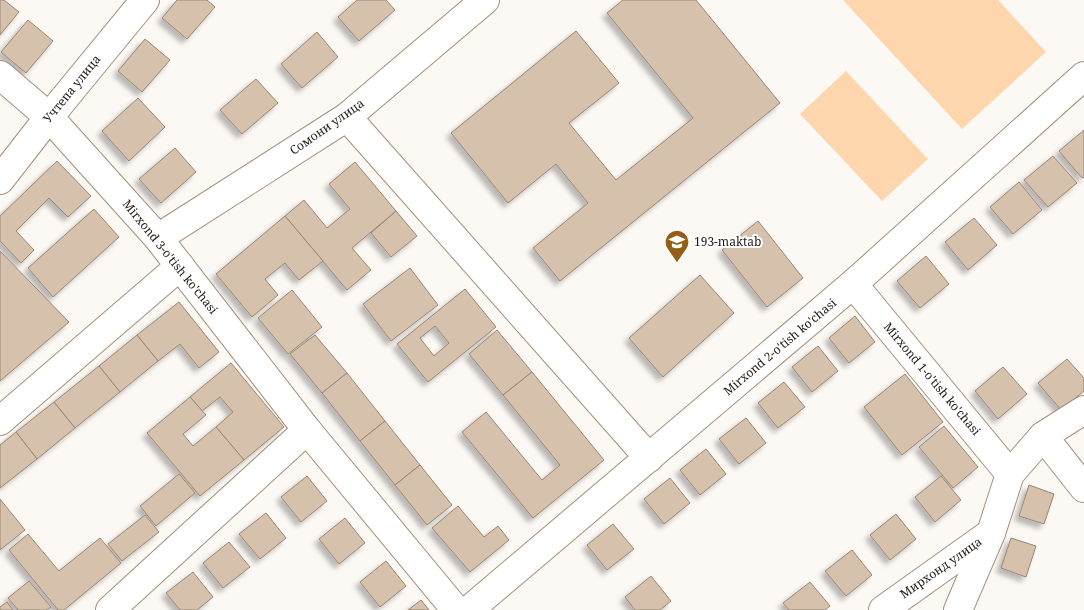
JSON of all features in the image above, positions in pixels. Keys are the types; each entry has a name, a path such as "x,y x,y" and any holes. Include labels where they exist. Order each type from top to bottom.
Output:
{"street":[{"name":"Учтепа улица","path":"0,180 145,0"},
{"name":"Сомони улица","path":"158,238 347,116 485,0"},
{"name":"Mirxond 3-o'tish ko'chasi","path":"0,75 49,118 158,238 307,430 456,610"},
{"name":"Mirxond 2-o'tish ko'chasi","path":"469,610 853,284 1084,76"},
{"path":"347,116 649,458"},
{"path":"0,420 180,266"},
{"name":"Mirxond 1-o'tish ko'chasi","path":"853,284 1010,474"},
{"name":"Мирхонд улица","path":"883,610 990,533 1010,474 1043,436 1084,410"},
{"path":"110,610 307,430"},
{"path":"1043,436 1084,488"},
{"path":"958,610 990,533"}],"shaded area":[{"path":"843,0 998,0 1046,52 962,129"},
{"path":"846,71 928,159 882,201 800,114"}],"building":[{"path":"0,0 4,0 19,12 0,35"},
{"path":"177,0 207,0 215,7 187,39 162,18"},
{"path":"357,0 386,0 395,10 359,41 338,17"},
{"path":"623,0 696,0 780,103 560,281 533,248 588,203 556,164 508,203 451,133 576,31 619,83 569,123 616,180 693,118 607,13"},
{"path":"28,20 53,41 26,73 1,52"},
{"path":"317,32 338,57 302,88 281,64"},
{"path":"145,39 170,60 142,92 118,71"},
{"path":"256,79 278,103 242,134 220,110"},
{"path":"138,98 165,127 129,161 102,131"},
{"path":"1084,130 1084,177 1082,178 1059,151"},
{"path":"175,148 196,172 161,203 139,179"},
{"path":"1053,156 1077,183 1048,207 1024,180"},
{"path":"57,161 91,196 68,217 49,198 16,231 34,250 21,263 0,241 0,216"},
{"path":"355,162 396,211 352,248 371,270 347,290 285,216 304,200 327,228 350,209 329,184"},
{"path":"1019,182 1042,210 1013,234 990,207"},
{"path":"94,209 119,237 53,297 28,268"},
{"path":"396,211 417,236 391,257 371,233"},
{"path":"285,216 323,261 299,280 285,263 265,279 278,295 252,317 216,274"},
{"path":"974,218 997,245 968,270 945,242"},
{"path":"758,221 803,278 767,307 722,250"},
{"path":"0,251 69,322 0,381"},
{"path":"926,256 949,284 920,308 897,281"},
{"path":"410,268 438,305 391,341 363,304"},
{"path":"700,275 734,313 663,377 629,338"},
{"path":"465,289 496,327 428,382 397,344","holes":["435,326 449,343 434,356 420,338"]},
{"path":"292,290 322,327 288,354 258,318"},
{"path":"179,302 219,352 199,368 180,344 158,361 137,335"},
{"path":"855,316 875,342 849,363 829,338"},
{"path":"497,330 532,372 503,395 469,354"},
{"path":"137,335 158,361 120,392 99,366"},
{"path":"315,335 347,373 322,393 290,354"},
{"path":"818,346 838,371 812,392 792,367"},
{"path":"1067,359 1084,378 1084,391 1061,410 1038,383"},
{"path":"231,363 284,427 244,460 216,427 233,412 220,397 202,411 190,397"},
{"path":"99,366 120,392 75,428 54,402"},
{"path":"1003,367 1027,394 998,419 975,391"},
{"path":"532,372 604,460 533,518 462,432 486,412 542,480 560,465 503,395"},
{"path":"347,373 385,421 360,441 322,393"},
{"path":"905,374 943,422 902,455 864,407"},
{"path":"784,382 805,407 778,428 758,403"},
{"path":"190,397 206,415 183,434 193,446 216,427 244,460 200,496 147,433"},
{"path":"54,402 75,428 37,459 16,432"},
{"path":"746,418 766,443 739,464 719,439"},
{"path":"385,421 420,465 395,485 360,441"},
{"path":"944,426 978,467 953,488 919,447"},
{"path":"16,432 37,459 0,488 0,445"},
{"path":"706,449 726,474 700,495 680,470"},
{"path":"420,465 452,505 427,525 395,485"},
{"path":"179,474 195,493 156,526 140,506"},
{"path":"307,476 327,501 301,522 281,497"},
{"path":"941,476 961,500 935,522 915,497"},
{"path":"670,478 690,503 664,524 644,499"},
{"path":"1029,485 1054,494 1044,524 1019,516"},
{"path":"0,499 25,530 0,550"},
{"path":"458,506 484,537 498,526 509,540 470,572 432,528"},
{"path":"266,513 286,538 260,559 239,534"},
{"path":"896,514 916,539 890,560 870,535"},
{"path":"145,515 159,532 122,561 108,544"},
{"path":"345,518 365,543 339,564 319,539"},
{"path":"613,524 634,549 607,570 587,545"},
{"path":"28,534 59,571 100,538 121,563 64,610 58,610 9,550"},
{"path":"1011,538 1036,546 1026,577 1001,568"},
{"path":"229,542 250,567 223,588 203,563"},
{"path":"852,550 872,575 846,596 825,571"},
{"path":"386,561 406,586 380,607 360,582"},
{"path":"193,572 213,597 197,610 180,610 166,593"},
{"path":"651,576 671,601 660,610 635,610 625,597"},
{"path":"29,581 51,607 46,610 18,610 8,598"},
{"path":"810,582 830,606 825,610 789,610 783,603"},
{"path":"421,600 429,610 408,610"},
{"path":"7,602 13,610 0,610 0,607"}],"place":[{"name":"193-maktab","path":"677,263"}]}
